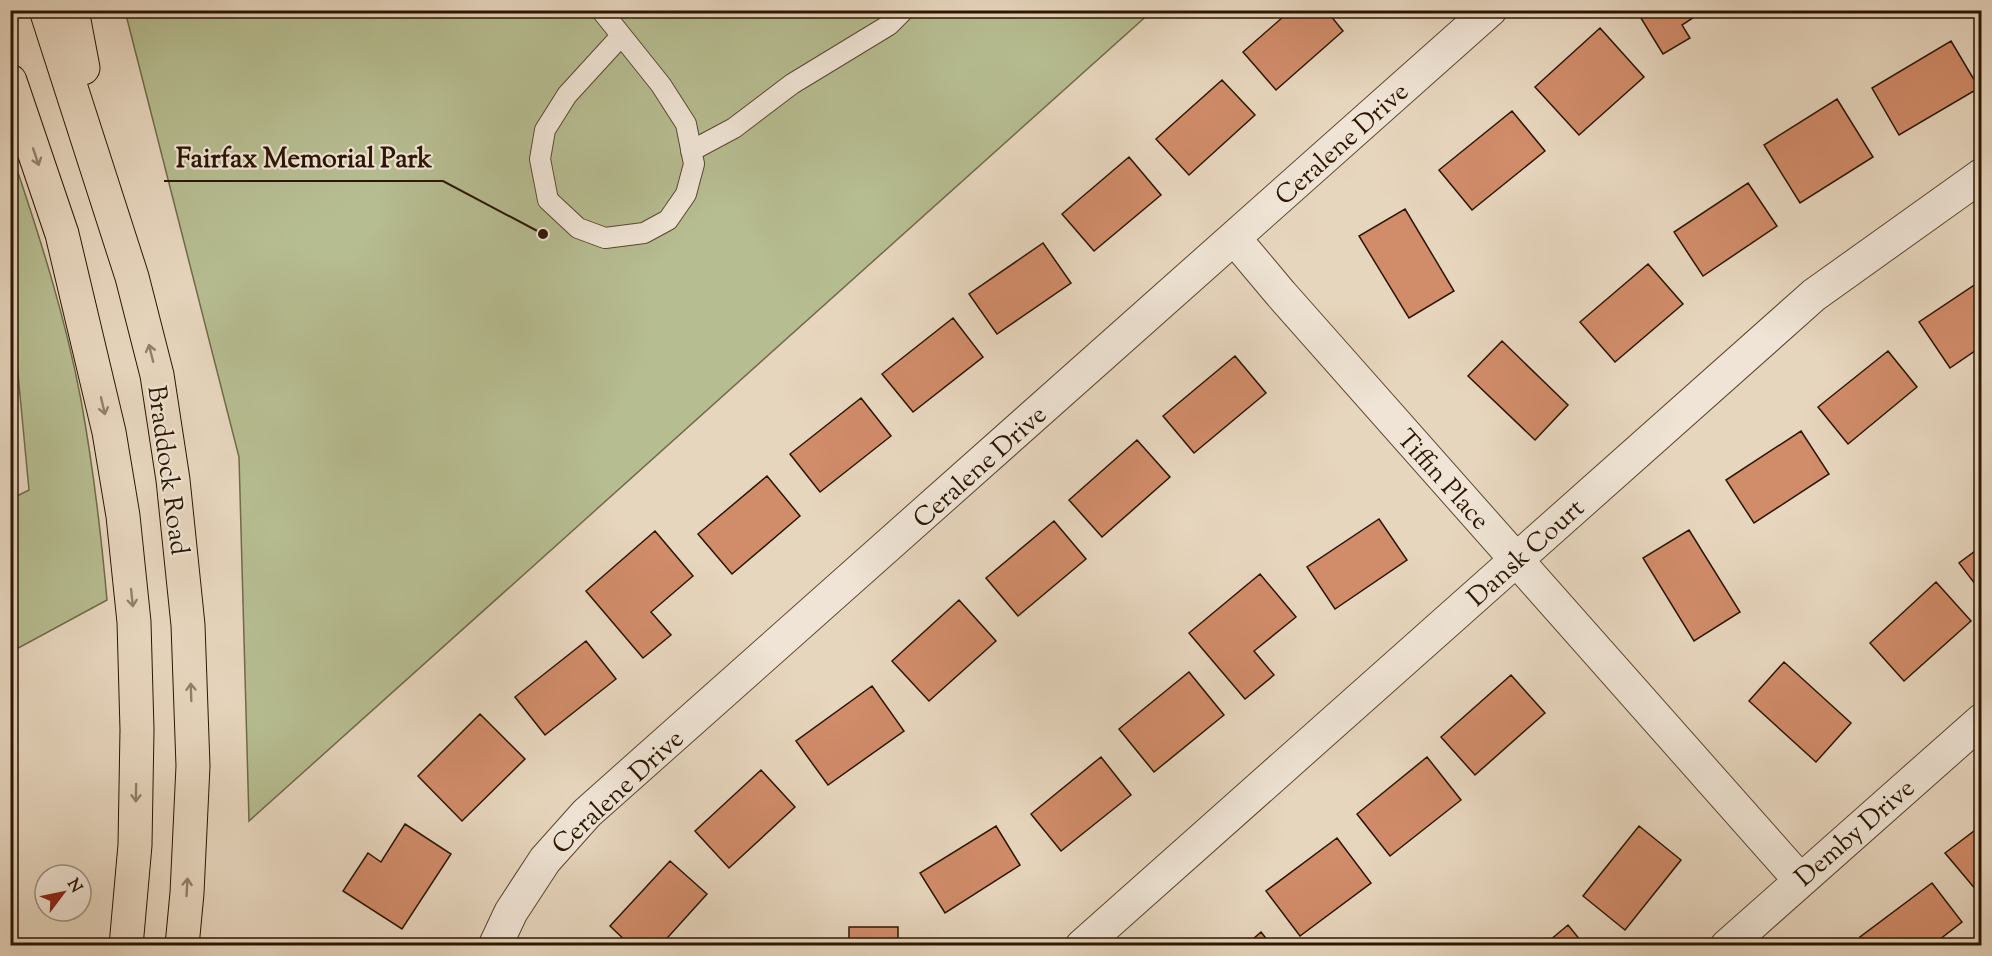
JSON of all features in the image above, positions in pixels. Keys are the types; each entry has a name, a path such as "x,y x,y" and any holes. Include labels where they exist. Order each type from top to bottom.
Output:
{"main road":[{"name":"Braddock Road","path":"46,10 132,277 157,375 173,480 187,614 193,766 187,893 182,945"},
{"path":"72,10 103,182"},
{"name":"Braddock Road","path":"10,81 62,234 109,432 123,516 134,622 137,730 135,845 126,945"}],"street":[{"name":"Ceralene Drive","path":"495,945 511,912 544,860 587,813 1179,289 1490,10"},
{"name":"Dansk Court","path":"1082,945 1815,295 1982,175"},
{"name":"Tiffin Place","path":"1234,238 1800,880"},
{"name":"Demby Drive","path":"1727,945 1982,720"}],"lane":[{"path":"601,10 661,86 686,124 694,164 686,194 668,220 644,233 605,238 578,228 548,201 540,159 545,130 567,95 621,36"},
{"path":"691,152 734,128 792,84 889,25 904,10"}],"green space":[{"path":"125,11 1152,11 249,821 239,457"},
{"path":"10,149 50,273 75,368 93,475 107,600 11,652 11,499 29,490 11,301"}],"building":[{"path":"1291,10 1326,10 1343,31 1276,90 1243,52"},
{"path":"1636,10 1705,10 1682,25 1690,38 1663,54"},
{"path":"1971,10 1982,10 1982,22"},
{"path":"1600,28 1644,77 1579,135 1535,87"},
{"path":"1951,41 1979,88 1899,135 1872,88"},
{"path":"1222,80 1255,115 1189,175 1156,139"},
{"path":"1837,99 1873,157 1800,203 1764,145"},
{"path":"1512,111 1545,151 1472,210 1439,170"},
{"path":"1129,157 1161,195 1094,251 1062,214"},
{"path":"1748,183 1777,226 1703,276 1674,232"},
{"path":"1405,209 1454,291 1409,318 1359,236"},
{"path":"1043,243 1071,283 997,334 969,294"},
{"path":"1648,264 1683,304 1615,362 1580,322"},
{"path":"1982,280 1982,346 1950,368 1919,322"},
{"path":"953,318 983,357 913,412 882,374"},
{"path":"1502,341 1568,405 1535,440 1468,376"},
{"path":"1888,351 1917,387 1848,444 1818,407"},
{"path":"1235,356 1266,393 1194,453 1163,416"},
{"path":"861,398 891,436 820,492 790,454"},
{"path":"1801,431 1829,474 1754,523 1726,480"},
{"path":"1137,440 1170,477 1102,537 1069,500"},
{"path":"767,476 800,516 732,574 698,534"},
{"path":"1379,519 1407,560 1335,609 1307,567"},
{"path":"1054,521 1086,559 1018,616 986,578"},
{"path":"1689,530 1740,612 1694,641 1643,558"},
{"path":"655,531 693,576 651,612 671,635 643,658 586,591"},
{"path":"1982,546 1982,593 1959,563"},
{"path":"1260,574 1296,617 1254,651 1274,675 1245,699 1189,633"},
{"path":"1936,582 1971,621 1904,681 1870,643"},
{"path":"959,600 996,641 929,701 892,661"},
{"path":"586,641 616,679 545,735 515,697"},
{"path":"1784,662 1851,723 1816,762 1749,701"},
{"path":"1189,672 1224,715 1154,772 1119,729"},
{"path":"1511,675 1545,713 1475,775 1441,737"},
{"path":"872,686 904,731 828,785 796,741"},
{"path":"480,714 525,759 462,821 418,776"},
{"path":"1101,757 1131,795 1061,851 1031,814"},
{"path":"1427,757 1461,800 1390,856 1357,814"},
{"path":"761,770 795,807 729,868 695,831"},
{"path":"405,824 451,854 402,929 343,891 368,853 381,862"},
{"path":"996,826 1020,865 945,913 920,873"},
{"path":"1639,826 1681,860 1625,930 1583,896"},
{"path":"1974,831 1982,840 1982,897 1945,853"},
{"path":"1337,838 1371,883 1300,936 1266,891"},
{"path":"670,861 707,894 660,946 631,946 610,926"},
{"path":"1932,883 1962,922 1931,946 1866,946 1860,937"},
{"path":"1568,925 1585,946 1543,946"},
{"path":"849,927 898,927 898,946 849,946"},
{"path":"1261,932 1272,946 1245,946"}],"place":[{"name":"Fairfax Memorial Park","path":"543,234"}]}
